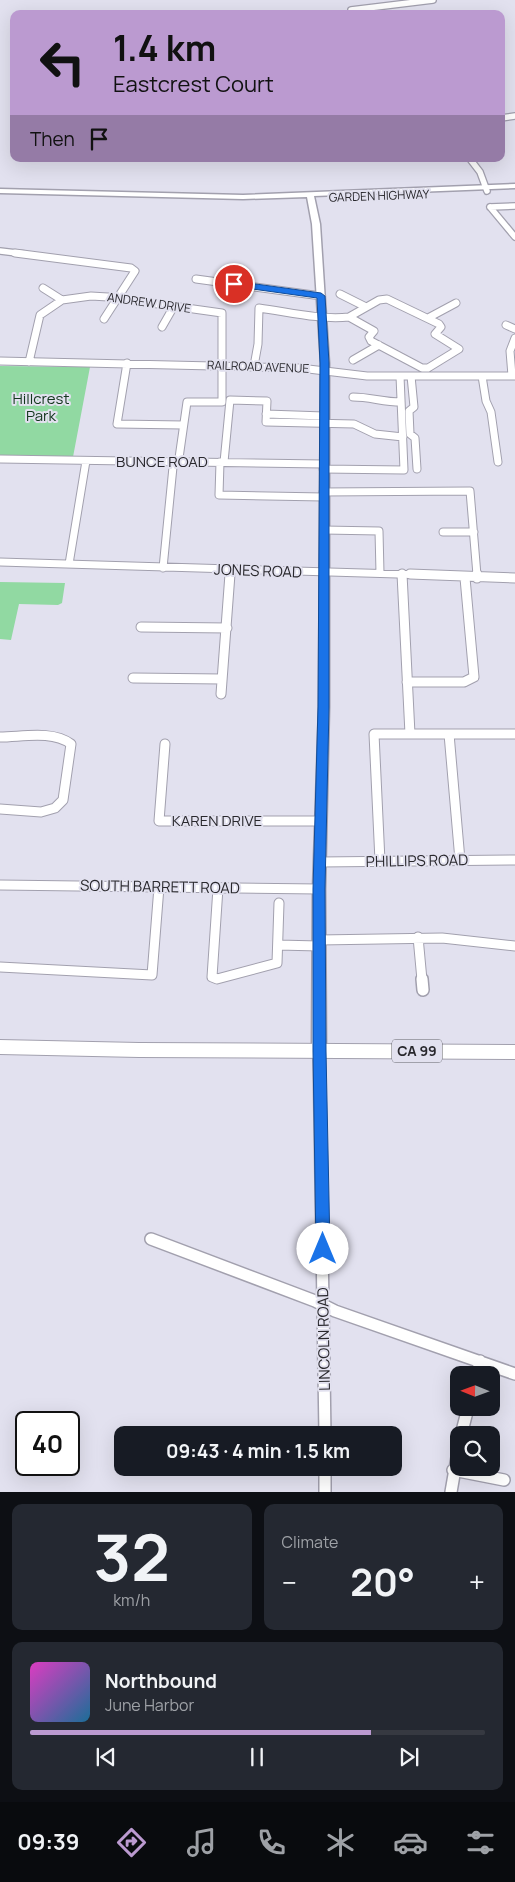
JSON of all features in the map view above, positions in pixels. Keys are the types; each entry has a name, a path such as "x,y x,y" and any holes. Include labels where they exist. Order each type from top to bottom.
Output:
{"highway":[{"name":"CA 99","path":"0,1047 515,1052"}],"main road":[{"name":"GARDEN HIGHWAY","path":"0,191 243,197 253,199 515,188"},
{"name":"LINCOLN ROAD","path":"311,197 316,222 324,372 319,1051"}],"street":[{"path":"366,10 433,0"},
{"path":"472,162 480,172 487,190"},
{"path":"514,235 490,207 515,206"},
{"path":"0,251 130,268 135,271 104,319"},
{"path":"196,279 321,296"},
{"path":"43,288 62,300"},
{"path":"340,294 366,307"},
{"name":"ANDREW DRIVE","path":"29,362 40,315 62,300 91,296 119,298 222,313 222,402 187,402 183,425"},
{"path":"254,366 258,344 259,308 322,316 328,319 347,317 379,300 387,299 441,325 435,334 458,346 459,349 425,368"},
{"path":"428,318 456,302"},
{"path":"162,327 174,306"},
{"path":"347,317 374,331 369,339 378,345 425,368"},
{"path":"506,325 515,330"},
{"path":"514,376 509,356 515,338"},
{"path":"353,360 378,345"},
{"name":"RAILROAD AVENUE","path":"0,361 254,366 307,369 355,376 514,376"},
{"path":"127,363 117,424 183,425 179,458 173,467 162,568"},
{"path":"425,368 426,376"},
{"path":"400,376 402,437 375,434 354,424 324,419 266,422 267,401 230,400 219,496 470,491 477,578"},
{"path":"411,376 414,407 409,411 410,434 415,438 417,468"},
{"path":"482,376 486,401 491,412 498,462"},
{"path":"353,397 364,397 381,402 401,402"},
{"name":"BUNCE ROAD","path":"0,460 222,462 404,470 402,437"},
{"path":"68,564 86,461"},
{"path":"324,530 378,531 380,573"},
{"path":"443,532 474,532"},
{"name":"JONES ROAD","path":"0,562 380,573 465,578 515,578"},
{"path":"221,694 230,570"},
{"path":"402,574 410,734"},
{"path":"406,682 464,682 474,677 465,578"},
{"path":"141,627 227,628"},
{"path":"133,678 222,679"},
{"path":"0,737 30,737 51,734 64,738 70,744 62,800 55,808 41,812 0,809"},
{"path":"380,861 374,734 515,734"},
{"path":"449,734 460,860"},
{"name":"KAREN DRIVE","path":"165,744 159,820 322,821"},
{"name":"PHILLIPS ROAD","path":"320,862 515,860"},
{"name":"SOUTH BARRETT ROAD","path":"0,885 319,889"},
{"path":"0,967 152,975 159,887"},
{"path":"218,888 212,977 217,979 277,963 279,902"},
{"path":"278,944 418,937 497,942 515,946"},
{"path":"418,937 423,990"},
{"name":"LINCOLN ROAD","path":"319,1051 325,1426"},
{"path":"150,1239 324,1305 335,1311 515,1374"},
{"path":"479,1366 480,1361"},
{"path":"325,1476 326,1492"},
{"path":"450,1492 452,1476"},
{"path":"484,1476 504,1480"}],"green space":[{"name":"Hillcrest Park","path":"0,366 90,367 73,457 0,456"},
{"path":"0,582 65,583 62,603 58,605 19,604 11,640 0,639"}],"route":[{"path":"234,284 321,296 325,363 323,464 324,707 319,889 319,1051 323,1249"}]}
